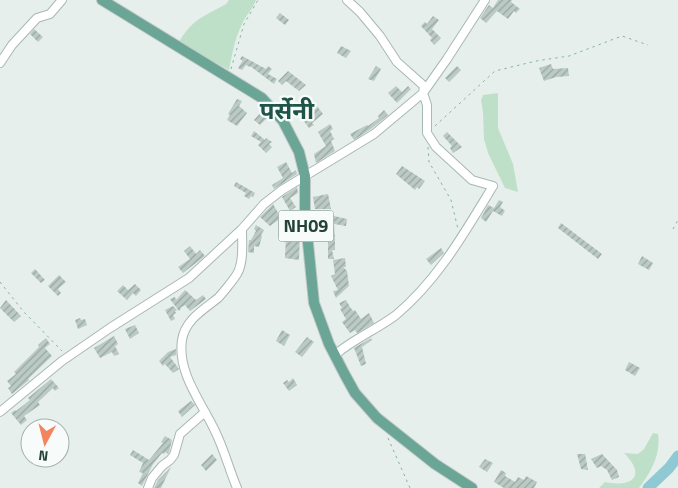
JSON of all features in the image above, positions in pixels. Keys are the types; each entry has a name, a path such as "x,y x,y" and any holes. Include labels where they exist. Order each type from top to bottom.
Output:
{"main road":[{"name":"NH09","path":"102,0 262,98 283,121 299,152 305,176 305,214 314,303 329,344 355,393 385,425 434,464 472,488"}],"street":[{"path":"0,63 12,45 37,18 50,14 62,0"},
{"path":"335,355 347,344 362,338 397,314 449,258 493,186 472,180 436,147 427,133 428,105 421,81 397,62 380,36 347,0"},
{"path":"0,412 68,358 110,328 189,278 242,229 264,204 282,190 374,134 423,93 486,0"},
{"path":"237,488 216,432 199,403 181,354 184,330 193,318 220,296 240,268 242,229"},
{"path":"148,488 152,478 174,455 180,434 205,412"}],"path":[{"path":"230,77 236,46 244,24 258,0"},
{"path":"460,239 451,200 429,162 427,133 495,71 536,61 569,56 622,36 648,45"},
{"path":"673,229 678,220"},
{"path":"0,282 68,358"},
{"path":"385,425 389,440 410,488"}],"green space":[{"path":"229,0 256,0 240,29 229,70 179,42 194,23 226,4"},
{"path":"498,93 498,128 513,164 518,192 505,188 488,153 484,139 481,100 483,95"},
{"path":"653,433 658,434 658,449 651,469 639,488 599,488 605,482 623,483 634,478 634,468 624,453 638,454 644,449"}],"building":[{"path":"498,0 512,0 511,2 520,9 516,13 514,11 508,19 497,11 486,23 480,18 489,5 493,8"},
{"path":"280,13 289,20 285,25 276,18"},
{"path":"433,16 439,20 432,29 441,38 434,45 430,40 432,38 421,26 425,22 427,24"},
{"path":"34,29 43,37 38,42 30,34"},
{"path":"341,46 351,51 346,58 337,53"},
{"path":"242,56 266,69 268,66 272,69 268,74 277,79 274,84 250,66 246,65 242,70 238,68 243,61 240,59"},
{"path":"551,64 553,69 568,68 569,76 556,77 544,81 539,68"},
{"path":"376,66 381,69 374,81 368,79"},
{"path":"457,66 461,70 449,82 445,78"},
{"path":"288,71 306,85 299,91 286,81 282,85 278,81"},
{"path":"396,86 402,92 408,86 411,89 397,103 388,93"},
{"path":"237,99 242,101 239,106 247,113 237,126 227,120 230,115 228,114"},
{"path":"307,102 313,110 317,106 323,114 309,128 300,116 302,115 298,108"},
{"path":"384,110 388,115 354,140 350,134 368,126 379,118 378,116"},
{"path":"261,112 267,118 260,125 254,120"},
{"path":"330,124 333,129 330,131 334,139 331,141 335,151 316,163 314,154 326,146 318,132"},
{"path":"254,131 265,140 266,138 272,142 269,144 272,147 266,153 258,145 261,142 251,136"},
{"path":"447,132 462,147 453,153 450,148 452,146 443,136"},
{"path":"286,162 292,173 296,170 297,174 274,189 272,185 283,178 277,167"},
{"path":"402,166 425,181 419,189 417,187 415,190 396,174"},
{"path":"236,182 255,193 253,197 251,196 249,199 244,196 246,193 234,186"},
{"path":"297,187 298,193 290,198 296,207 290,211 282,197"},
{"path":"328,194 331,209 315,209 313,197"},
{"path":"499,200 503,202 500,207 505,211 502,216 493,211 486,222 481,218 488,205 494,208"},
{"path":"273,204 281,218 270,226 260,217"},
{"path":"321,213 347,219 346,226 334,224 335,250 332,250 334,259 328,259 328,232 323,232"},
{"path":"561,223 602,254 598,259 558,228"},
{"path":"256,225 264,230 259,247 254,246 254,253 248,252 249,240 251,240 256,231 254,229"},
{"path":"294,233 300,234 299,260 285,258 286,236 294,237"},
{"path":"190,246 196,254 200,250 205,256 183,273 178,267 190,259 184,251"},
{"path":"441,248 444,253 431,265 426,259"},
{"path":"642,256 653,263 649,270 638,264"},
{"path":"345,258 346,267 343,267 347,271 349,286 336,298 333,291 338,290 331,276 335,274 333,260"},
{"path":"35,269 45,280 41,283 31,273"},
{"path":"59,275 66,282 58,289 61,293 58,296 48,286"},
{"path":"135,284 141,290 136,296 133,293 127,300 117,291 123,285 128,290"},
{"path":"185,290 196,300 203,295 206,299 190,311 185,305 179,311 170,299 175,297 176,300"},
{"path":"6,300 21,316 14,322 0,308"},
{"path":"346,300 361,319 369,313 374,323 357,333 355,330 350,333 342,322 346,319 339,303"},
{"path":"173,306 177,310 173,315 175,319 171,321 165,310"},
{"path":"80,318 81,320 85,319 87,325 78,329 75,320"},
{"path":"135,325 139,333 130,339 125,329"},
{"path":"282,330 290,335 284,346 276,341"},
{"path":"114,336 118,344 115,346 119,354 114,356 112,352 100,358 94,348"},
{"path":"307,337 314,342 302,357 295,352"},
{"path":"46,338 50,344 45,348 52,356 29,380 12,394 8,388 11,386 7,381 16,374 14,372"},
{"path":"371,338 372,340 362,347 366,364 361,366 354,348"},
{"path":"176,349 176,355 170,357 179,369 173,373 165,364 163,366 159,361 168,352"},
{"path":"629,362 640,368 635,376 625,370"},
{"path":"293,378 297,385 289,391 283,383 287,380 289,382"},
{"path":"51,379 59,388 55,391 53,388 38,402 40,405 24,416 26,418 20,418 20,424 11,413 30,400 28,398"},
{"path":"191,401 195,405 182,417 178,411"},
{"path":"165,436 172,440 169,452 168,454 162,453 153,464 142,486 138,483 143,473 139,472 143,463 130,455 133,450 149,460 163,443 161,442"},
{"path":"212,454 217,460 206,471 201,465"},
{"path":"577,454 585,454 588,470 581,469"},
{"path":"602,454 617,470 619,477 612,480 607,470 601,466 597,468 591,459"},
{"path":"485,459 493,463 487,472 479,467"},
{"path":"171,467 161,488 154,488 158,480"},
{"path":"501,470 506,473 505,476 515,482 518,477 524,480 526,476 537,482 534,488 504,488 494,482"}],"waterway":[{"path":"648,488 669,468 678,456"}],"district":[{"name":"पर्सेनी","path":"287,111"}]}
